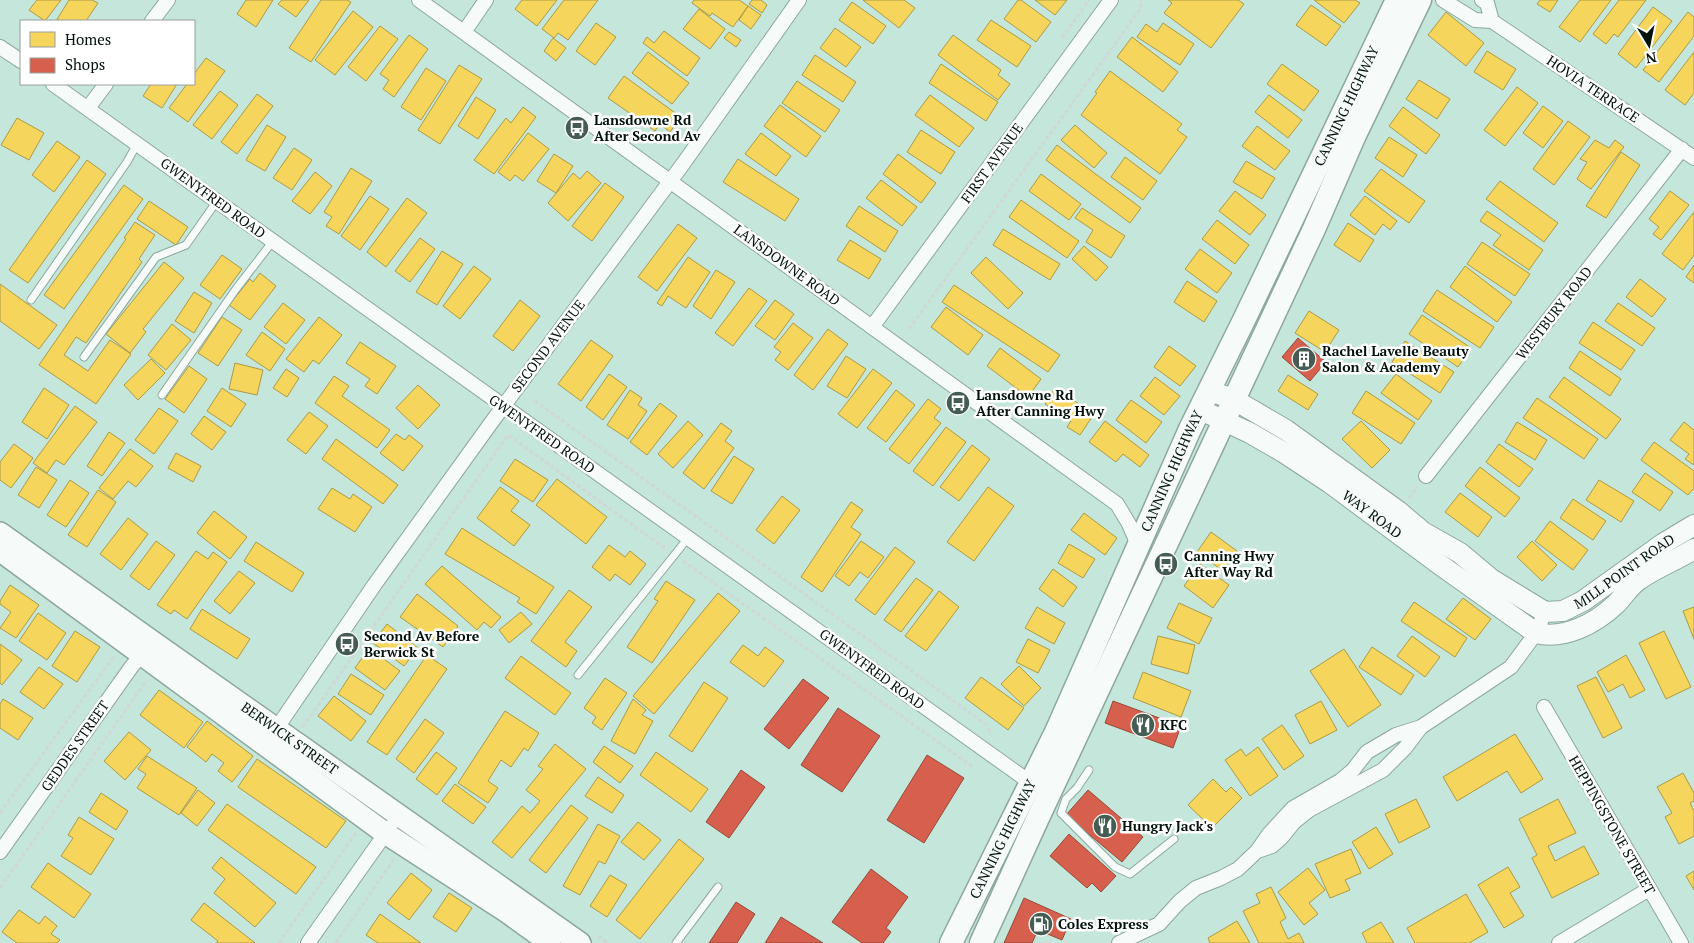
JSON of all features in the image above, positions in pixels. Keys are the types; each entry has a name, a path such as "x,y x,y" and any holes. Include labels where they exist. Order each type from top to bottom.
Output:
{"highway":[{"name":"CANNING HIGHWAY","path":"951,943 1032,784 1190,429 1397,0"},
{"name":"CANNING HIGHWAY","path":"981,943 1420,0"}],"main road":[{"name":"WAY ROAD","path":"1205,401 1233,399 1286,430 1398,511 1429,536 1460,553 1491,579 1545,612"},
{"name":"WAY ROAD","path":"1205,401 1223,421 1283,452 1330,483 1536,633"},
{"name":"MILL POINT ROAD","path":"1545,612 1563,611 1583,600 1664,543 1694,525"},
{"name":"BERWICK STREET","path":"0,533 147,649"},
{"name":"MILL POINT ROAD","path":"1536,633 1545,636 1555,635 1593,622 1617,603 1638,580 1694,549"},
{"name":"BERWICK STREET","path":"0,551 147,649 271,736 399,816 580,943"},
{"name":"BERWICK STREET","path":"271,736 386,832 507,912 550,943"}],"street":[{"path":"153,20 168,0"},
{"name":"LANSDOWNE ROAD","path":"419,0 1117,504 1129,524 1138,545"},
{"path":"464,32 486,0"},
{"name":"SECOND AVENUE","path":"271,736 375,584 503,406 670,181 799,0"},
{"name":"FIRST AVENUE","path":"872,327 1111,0"},
{"name":"HOVIA TERRACE","path":"1443,0 1475,20 1492,21 1694,158"},
{"path":"1482,0 1487,3 1492,21"},
{"path":"0,46 20,61"},
{"name":"GWENYFRED ROAD","path":"54,85 899,687 1032,784"},
{"path":"88,108 105,85"},
{"name":"WESTBURY ROAD","path":"1426,476 1682,149"},
{"path":"1348,783 1353,770 1367,752 1396,736 1421,727 1511,667 1536,633 1545,612"},
{"name":"GEDDES STREET","path":"0,852 132,666 147,649"},
{"name":"HEPPINGSTONE STREET","path":"1544,707 1681,943"},
{"path":"1119,943 1160,924 1187,894 1238,869 1257,851 1269,834 1293,808 1348,783 1383,770 1405,748 1421,727"},
{"path":"308,943 399,816"},
{"path":"1559,943 1649,889"}],"lane":[{"path":"31,300 138,144"},
{"path":"84,357 156,257 186,245 217,201"},
{"path":"162,395 236,289 273,241"},
{"path":"578,675 688,538"},
{"path":"1089,770 1078,788 1066,798 1061,813 1116,867 1130,874 1174,839"},
{"path":"676,943 718,887"}],"path":[{"path":"908,329 1141,8 1141,0"},
{"path":"535,401 987,725 993,739"},
{"path":"301,730 508,435 973,768"},
{"path":"0,814 115,655"},
{"path":"0,888 148,678"},
{"path":"279,943 359,829"},
{"path":"336,943 397,856"}],"building: Homes":[{"path":"37,0 61,0 46,20 29,10"},
{"path":"69,0 92,0 98,3 87,20 57,20"},
{"path":"246,0 273,0 256,27 237,14"},
{"path":"282,0 309,0 296,17 278,4"},
{"path":"321,0 347,0 351,2 311,62 289,48"},
{"path":"522,0 557,0 537,26 515,9"},
{"path":"564,0 598,0 568,40 558,33 554,38 542,29"},
{"path":"694,0 739,0 748,6 733,27 712,13 710,16 692,3"},
{"path":"752,0 761,0 767,5 762,13 749,4"},
{"path":"863,0 904,0 915,8 899,28"},
{"path":"1018,0 1021,0 1051,22 1036,42 1004,19"},
{"path":"1035,0 1067,0 1055,15"},
{"path":"1168,0 1238,0 1244,4 1211,48 1164,13 1172,3"},
{"path":"1314,0 1355,0 1360,3 1344,23"},
{"path":"1540,0 1558,0 1550,12 1537,4"},
{"path":"1580,0 1611,0 1580,42 1559,27"},
{"path":"1619,0 1646,0 1618,37 1614,34 1606,44 1593,34"},
{"path":"852,2 886,26 873,44 839,20"},
{"path":"1311,5 1341,26 1326,46 1296,25"},
{"path":"748,6 761,15 751,29 739,20"},
{"path":"1653,7 1672,21 1636,68 1618,54"},
{"path":"699,9 725,29 710,49 683,29"},
{"path":"353,11 373,27 335,75 315,60"},
{"path":"1446,12 1484,43 1466,66 1428,35"},
{"path":"1688,12 1694,17 1694,36 1659,82 1643,70"},
{"path":"991,20 1031,46 1017,67 977,40"},
{"path":"596,23 616,37 595,65 576,51"},
{"path":"1163,23 1194,44 1180,65 1137,37 1146,24 1157,32"},
{"path":"380,26 398,39 366,81 348,67"},
{"path":"835,28 861,47 846,67 820,48"},
{"path":"664,31 700,58 687,76 643,43 647,37 654,43"},
{"path":"729,32 741,40 736,47 724,38"},
{"path":"409,35 428,49 394,97 383,89 389,80 380,74"},
{"path":"953,35 1001,70 998,75 1010,84 998,100 938,55"},
{"path":"1132,37 1178,72 1163,92 1117,57"},
{"path":"553,38 566,48 556,61 544,51"},
{"path":"1487,51 1516,69 1503,90 1474,72"},
{"path":"648,52 689,83 672,104 632,73"},
{"path":"1694,52 1694,93 1685,105 1665,90"},
{"path":"815,55 856,82 843,102 802,75"},
{"path":"206,58 225,71 188,122 169,108 186,85 195,85 195,73"},
{"path":"941,64 998,102 986,121 929,83"},
{"path":"1282,64 1319,91 1304,111 1267,84"},
{"path":"459,65 482,79 440,144 418,130"},
{"path":"426,68 446,81 421,120 401,107"},
{"path":"1110,71 1182,124 1177,130 1187,137 1160,174 1081,115"},
{"path":"624,76 681,117 670,132 660,124 655,131 608,98"},
{"path":"1419,80 1450,99 1437,119 1406,99"},
{"path":"797,81 840,110 825,132 782,103"},
{"path":"150,85 176,85 162,108 143,96"},
{"path":"1517,87 1538,103 1505,146 1484,130"},
{"path":"220,91 238,105 212,139 193,125"},
{"path":"257,94 273,106 237,154 221,142"},
{"path":"930,95 974,128 959,147 915,115"},
{"path":"1269,95 1302,120 1288,138 1255,112"},
{"path":"476,97 496,110 478,139 458,126"},
{"path":"780,105 821,136 806,157 764,126"},
{"path":"1543,106 1563,121 1543,148 1523,133"},
{"path":"523,107 536,117 494,174 474,160 506,118 511,123"},
{"path":"1403,107 1440,135 1426,154 1389,126"},
{"path":"17,118 44,133 29,160 1,145"},
{"path":"1568,121 1590,137 1554,185 1533,169"},
{"path":"267,125 286,137 265,171 246,160"},
{"path":"1075,125 1107,153 1094,168 1061,140"},
{"path":"1257,126 1290,151 1275,170 1242,146"},
{"path":"921,130 955,152 941,174 907,152"},
{"path":"528,133 549,149 523,181 515,175 510,181 498,172"},
{"path":"761,133 791,156 776,176 745,154"},
{"path":"1389,137 1417,155 1403,177 1375,158"},
{"path":"1595,140 1609,148 1615,140 1624,147 1591,189 1577,179 1587,162 1580,159"},
{"path":"57,141 80,157 54,192 32,175"},
{"path":"1057,145 1141,208 1130,223 1046,160"},
{"path":"294,148 312,160 292,190 273,178"},
{"path":"1621,152 1640,165 1606,218 1586,206"},
{"path":"554,154 573,166 556,193 537,181"},
{"path":"898,154 936,183 921,203 883,174"},
{"path":"1125,157 1157,181 1143,200 1111,177"},
{"path":"738,159 799,199 785,221 723,182"},
{"path":"87,160 106,174 28,283 9,270"},
{"path":"1246,161 1275,178 1262,199 1233,182"},
{"path":"351,168 372,181 339,234 326,226 332,217 324,212"},
{"path":"1381,169 1425,201 1409,223 1364,191"},
{"path":"587,171 601,183 568,221 548,203 573,173 580,179"},
{"path":"315,172 332,186 310,214 292,201"},
{"path":"1041,174 1081,204 1069,220 1029,191"},
{"path":"881,180 917,207 902,226 866,198"},
{"path":"1500,181 1558,223 1544,242 1486,199"},
{"path":"605,183 624,197 592,241 572,226"},
{"path":"124,185 143,199 64,309 44,295"},
{"path":"1235,191 1266,215 1250,235 1219,211"},
{"path":"1670,191 1689,205 1661,240 1653,234 1659,227 1649,219"},
{"path":"370,196 389,209 360,250 341,236"},
{"path":"1365,196 1397,221 1390,230 1383,224 1375,235 1350,215"},
{"path":"407,198 427,213 386,267 367,252"},
{"path":"1021,200 1079,241 1067,258 1009,217"},
{"path":"149,201 188,227 176,245 137,219"},
{"path":"859,206 898,231 885,252 846,226"},
{"path":"1082,208 1125,236 1111,258 1086,242 1093,230 1075,218"},
{"path":"1487,211 1543,250 1529,270 1493,245 1501,235 1480,221"},
{"path":"1694,212 1694,255 1683,270 1662,254"},
{"path":"1217,220 1249,245 1235,264 1202,239"},
{"path":"135,222 155,235 139,259 142,262 86,343 76,337 64,355 88,371 110,340 131,354 96,404 39,365 126,239 124,238"},
{"path":"1348,223 1374,240 1360,262 1334,245"},
{"path":"678,224 697,238 657,291 638,277"},
{"path":"1003,229 1060,264 1050,280 993,245"},
{"path":"420,238 435,249 410,282 395,271"},
{"path":"850,240 881,259 869,279 837,260"},
{"path":"1482,242 1530,274 1515,296 1467,264"},
{"path":"1084,246 1108,267 1096,281 1072,259"},
{"path":"1200,249 1232,273 1217,293 1185,269"},
{"path":"442,251 463,264 437,305 416,292"},
{"path":"222,255 242,269 220,299 200,285"},
{"path":"688,257 710,272 686,308 668,296 662,306 657,303"},
{"path":"986,257 1023,293 1008,309 971,273"},
{"path":"164,262 184,278 143,329 146,332 130,353 106,334"},
{"path":"1694,265 1694,283 1686,277"},
{"path":"474,266 491,279 460,319 443,306"},
{"path":"1465,266 1512,302 1497,322 1450,287"},
{"path":"716,270 735,282 711,319 693,306"},
{"path":"260,273 276,286 250,320 229,305 250,279 253,282"},
{"path":"1640,279 1666,299 1652,317 1626,297"},
{"path":"1187,281 1217,301 1204,322 1174,302"},
{"path":"0,284 57,325 39,349 0,321"},
{"path":"954,285 1060,355 1048,372 942,302"},
{"path":"749,288 767,301 733,346 715,333"},
{"path":"1437,290 1494,327 1480,348 1423,311"},
{"path":"194,292 212,303 194,333 175,321"},
{"path":"520,300 540,316 513,351 493,336"},
{"path":"775,300 794,314 775,340 755,326"},
{"path":"283,303 305,320 286,344 264,327"},
{"path":"1618,303 1655,328 1642,346 1605,321"},
{"path":"946,307 983,335 968,355 931,327"},
{"path":"1309,311 1339,330 1325,352 1295,333"},
{"path":"1422,315 1471,348 1458,367 1409,334"},
{"path":"222,317 242,330 218,366 198,353"},
{"path":"319,317 342,335 319,364 313,360 304,372 286,359"},
{"path":"1593,322 1635,350 1621,370 1579,343"},
{"path":"793,323 813,338 788,370 775,360 781,352 774,347"},
{"path":"172,324 191,340 166,370 148,355"},
{"path":"828,329 848,344 813,390 794,375"},
{"path":"262,332 285,349 270,371 246,355"},
{"path":"591,340 613,356 581,401 558,384"},
{"path":"1405,341 1454,372 1440,393 1392,362"},
{"path":"360,342 396,366 377,394 365,386 370,379 346,363"},
{"path":"1169,346 1196,366 1180,386 1154,367"},
{"path":"1000,348 1041,379 1028,397 987,366"},
{"path":"1580,351 1621,379 1610,396 1569,368"},
{"path":"846,356 866,369 847,398 827,386"},
{"path":"151,359 165,373 138,400 124,385"},
{"path":"235,363 263,370 257,395 229,389"},
{"path":"189,366 207,379 184,413 165,399"},
{"path":"286,369 299,378 287,397 273,388"},
{"path":"873,369 892,383 857,428 838,414"},
{"path":"609,374 627,387 603,420 586,407"},
{"path":"1396,374 1432,401 1418,420 1381,393"},
{"path":"1288,375 1318,394 1308,410 1278,391"},
{"path":"334,376 349,386 342,396 390,430 377,448 315,403"},
{"path":"1155,377 1180,396 1164,415 1140,396"},
{"path":"1564,377 1621,419 1606,439 1549,397"},
{"path":"418,385 440,405 418,429 396,408"},
{"path":"44,388 69,405 47,439 22,422"},
{"path":"222,388 246,404 231,427 207,411"},
{"path":"1055,388 1094,414 1080,435 1067,427 1071,421 1045,404"},
{"path":"630,390 642,398 638,405 647,411 628,439 607,425"},
{"path":"896,390 915,405 886,442 867,428"},
{"path":"1366,391 1415,423 1401,444 1352,413"},
{"path":"1537,398 1598,439 1584,459 1523,418"},
{"path":"928,399 941,409 934,418 941,423 909,464 889,449"},
{"path":"1131,400 1162,422 1146,443 1116,420"},
{"path":"660,403 677,416 647,455 630,442"},
{"path":"75,406 97,422 64,465 56,460 47,473 33,463"},
{"path":"159,408 178,421 154,454 135,440"},
{"path":"309,412 328,426 306,454 287,440"},
{"path":"204,416 226,432 212,450 191,434"},
{"path":"688,421 703,435 673,468 658,454"},
{"path":"1105,421 1149,455 1140,467 1123,454 1116,462 1089,442"},
{"path":"1361,421 1390,450 1372,468 1342,439"},
{"path":"1517,422 1547,440 1535,460 1505,442"},
{"path":"1684,422 1694,430 1694,465 1685,459 1689,454 1670,440"},
{"path":"721,423 732,431 725,441 734,448 704,489 683,473"},
{"path":"946,427 966,442 933,486 913,471"},
{"path":"109,432 125,443 102,476 87,466"},
{"path":"396,434 405,440 409,435 423,446 403,471 380,453"},
{"path":"336,439 398,485 383,504 322,459"},
{"path":"1654,442 1694,471 1694,488 1688,495 1641,460"},
{"path":"14,444 33,458 11,488 0,480 0,462"},
{"path":"1499,444 1533,469 1519,487 1486,462"},
{"path":"972,445 990,459 959,501 940,487"},
{"path":"130,449 153,466 136,487 128,481 113,499 99,488"},
{"path":"176,453 201,466 193,482 168,468"},
{"path":"734,456 754,469 732,504 711,491"},
{"path":"515,459 548,480 533,502 500,481"},
{"path":"36,467 57,480 39,508 18,495"},
{"path":"1480,467 1520,498 1505,517 1465,486"},
{"path":"1645,473 1673,492 1660,511 1632,492"},
{"path":"557,479 607,517 586,544 536,505"},
{"path":"70,480 89,493 66,527 47,515"},
{"path":"1599,480 1634,501 1621,522 1586,500"},
{"path":"500,487 519,501 511,511 530,525 514,546 477,518"},
{"path":"988,487 1014,506 974,561 947,542"},
{"path":"332,488 350,499 353,494 372,507 355,532 318,509"},
{"path":"98,490 116,502 87,547 68,535"},
{"path":"1460,493 1492,517 1478,537 1445,512"},
{"path":"782,496 800,510 774,544 756,530"},
{"path":"1573,499 1606,521 1593,540 1560,518"},
{"path":"851,502 863,510 851,527 861,534 822,592 801,577"},
{"path":"214,511 247,537 230,559 197,533"},
{"path":"1084,513 1117,538 1105,555 1071,530"},
{"path":"128,518 148,534 121,570 100,554"},
{"path":"1550,521 1588,550 1573,570 1535,541"},
{"path":"462,528 554,587 536,614 517,602 520,598 445,554"},
{"path":"1211,532 1237,551 1223,571 1197,552"},
{"path":"156,541 175,555 149,590 130,576"},
{"path":"861,541 884,557 868,578 860,572 849,586 835,576"},
{"path":"1532,541 1557,565 1542,581 1517,557"},
{"path":"256,542 304,573 292,592 244,561"},
{"path":"1069,544 1095,559 1083,578 1058,563"},
{"path":"609,545 625,557 630,551 646,564 630,585 615,574 610,581 592,567"},
{"path":"895,547 915,562 875,615 855,600"},
{"path":"196,551 208,559 213,552 227,562 187,619 174,610 171,614 157,605"},
{"path":"1200,564 1229,585 1213,608 1184,586"},
{"path":"442,566 501,617 491,628 484,622 477,630 425,584"},
{"path":"1053,569 1077,587 1063,607 1039,589"},
{"path":"239,571 255,583 230,614 214,601"},
{"path":"916,578 933,590 901,632 884,620"},
{"path":"666,581 695,600 652,663 627,647 658,601 654,599"},
{"path":"10,585 39,605 16,638 0,628 11,612 0,604"},
{"path":"569,590 592,607 565,642 577,651 566,667 531,641"},
{"path":"939,591 959,607 926,651 905,636"},
{"path":"718,593 740,611 654,714 633,696"},
{"path":"417,594 458,626 443,647 400,617"},
{"path":"1463,598 1491,619 1475,640 1446,619"},
{"path":"1414,602 1467,638 1455,657 1401,621"},
{"path":"1179,603 1212,618 1199,644 1167,628"},
{"path":"1037,607 1065,623 1054,644 1025,628"},
{"path":"1694,607 1694,639 1683,611"},
{"path":"202,609 250,639 237,659 190,629"},
{"path":"521,612 532,624 509,643 499,630"},
{"path":"38,613 66,633 47,660 19,641"},
{"path":"387,624 418,648 404,666 373,643"},
{"path":"75,631 100,647 77,682 52,666"},
{"path":"1664,631 1691,687 1666,699 1639,643"},
{"path":"1158,636 1195,645 1188,674 1151,664"},
{"path":"1412,636 1440,657 1425,677 1397,656"},
{"path":"1028,639 1050,650 1038,673 1016,662"},
{"path":"0,644 22,660 2,685 0,683"},
{"path":"743,645 758,656 765,647 784,661 764,687 730,662"},
{"path":"1372,647 1414,675 1401,695 1359,667"},
{"path":"369,648 400,671 385,690 355,668"},
{"path":"1344,649 1381,705 1348,727 1310,671"},
{"path":"427,655 447,669 387,755 367,742"},
{"path":"1626,655 1645,690 1630,698 1623,684 1608,692 1597,672"},
{"path":"521,656 571,693 555,715 505,678"},
{"path":"1019,666 1041,688 1024,706 1001,684"},
{"path":"39,667 63,684 44,709 20,692"},
{"path":"1143,672 1191,691 1181,717 1133,698"},
{"path":"351,674 384,695 371,715 338,694"},
{"path":"981,677 1024,708 1008,730 965,698"},
{"path":"1596,677 1622,728 1603,738 1577,686"},
{"path":"605,678 627,693 602,730 592,723 596,717 584,708"},
{"path":"704,682 728,698 692,752 669,736"},
{"path":"159,690 203,722 184,748 140,715"},
{"path":"334,696 366,721 351,741 318,716"},
{"path":"3,699 33,718 18,740 0,728 0,704"},
{"path":"633,699 646,710 642,715 653,721 635,754 611,741"},
{"path":"1321,701 1337,730 1310,744 1295,715"},
{"path":"505,711 539,733 528,751 524,748 511,767 501,760 488,781 498,788 488,803 458,783"},
{"path":"425,719 444,733 414,773 396,759"},
{"path":"207,721 253,756 232,782 218,771 224,763 212,754 206,762 187,747"},
{"path":"1282,725 1304,756 1284,770 1262,739"},
{"path":"129,732 151,750 125,780 104,761"},
{"path":"1515,734 1543,779 1521,793 1507,771 1457,801 1443,777"},
{"path":"555,744 586,769 512,858 492,842 522,806 530,813 540,801 526,790 543,769 538,766"},
{"path":"604,746 633,766 620,783 593,762"},
{"path":"1258,747 1278,776 1250,796 1225,760 1241,749 1246,756"},
{"path":"436,752 457,768 437,795 416,779"},
{"path":"656,752 708,789 691,812 640,775"},
{"path":"147,756 197,788 179,815 137,788 146,774 138,769"},
{"path":"257,759 346,821 326,848 238,787"},
{"path":"1683,773 1694,793 1694,801 1690,803 1694,811 1694,836 1679,844 1665,817 1672,813 1657,787"},
{"path":"598,777 624,795 612,813 585,796"},
{"path":"1213,779 1226,792 1231,787 1242,798 1212,828 1188,805"},
{"path":"455,784 486,807 473,824 442,801"},
{"path":"198,790 215,803 197,826 181,813"},
{"path":"101,793 128,811 116,830 89,812"},
{"path":"1416,799 1430,827 1399,843 1385,814"},
{"path":"1558,799 1576,833 1548,846 1555,861 1584,846 1599,874 1552,898 1532,858 1537,855 1519,819"},
{"path":"227,804 316,867 296,894 208,830"},
{"path":"571,805 588,818 546,873 529,860"},
{"path":"79,817 114,839 91,875 61,856 73,838 68,835"},
{"path":"638,822 661,840 644,860 621,842"},
{"path":"598,824 620,836 605,864 599,861 580,895 563,886"},
{"path":"1376,827 1393,854 1369,869 1352,842"},
{"path":"679,839 704,859 640,939 616,920"},
{"path":"1351,849 1361,873 1345,880 1350,890 1330,898 1315,864"},
{"path":"221,857 276,903 255,927 214,893 225,879 212,868"},
{"path":"48,863 91,894 74,918 31,887"},
{"path":"1508,867 1520,887 1510,893 1524,916 1504,928 1478,885"},
{"path":"1308,868 1325,890 1309,903 1318,914 1304,925 1278,892"},
{"path":"1694,871 1694,890 1686,876"},
{"path":"411,873 432,890 409,920 387,903"},
{"path":"610,875 627,885 607,917 590,906"},
{"path":"1271,887 1286,918 1280,922 1288,939 1299,933 1304,943 1259,943 1243,911 1260,903 1256,894"},
{"path":"449,893 472,908 456,932 433,917"},
{"path":"1466,894 1488,932 1469,943 1415,943 1407,928"},
{"path":"204,903 255,943 216,943 218,941 191,920"},
{"path":"19,910 39,924 45,916 57,926 51,934 60,940 57,943 17,943 2,932"},
{"path":"380,914 421,943 378,943 366,935"},
{"path":"1237,921 1250,943 1210,943 1208,938"},
{"path":"1381,922 1394,943 1367,943 1362,933"}],"building: Shops":[{"name":"Rachel Lavelle Beauty Salon & Academy","path":"1298,338 1326,362 1310,381 1282,357"},
{"path":"803,679 829,698 789,749 764,729"},
{"name":"KFC","path":"1113,701 1181,726 1173,748 1105,723"},
{"path":"838,708 880,736 842,792 801,765"},
{"path":"927,755 964,778 924,843 887,820"},
{"path":"741,770 765,787 729,838 706,822"},
{"name":"Hungry Jack's","path":"1088,790 1143,837 1122,862 1066,815"},
{"name":"Coles Express","path":"1069,834 1116,876 1101,892 1092,883 1087,888 1050,856"},
{"path":"871,869 908,897 886,928 891,932 883,943 862,943 832,922"},
{"name":"Coles Express","path":"1024,898 1071,919 1062,940 1038,930 1032,943 1004,943"},
{"path":"736,902 755,914 737,943 709,943"},
{"path":"781,917 823,943 765,943"}],"place":[{"name":"Lansdowne Rd After Second Av","path":"577,128"},
{"name":"Rachel Lavelle Beauty Salon & Academy","path":"1304,359"},
{"name":"Lansdowne Rd After Canning Hwy","path":"958,403"},
{"name":"Canning Hwy After Way Rd","path":"1166,564"},
{"name":"Second Av Before Berwick St","path":"347,644"},
{"name":"KFC","path":"1143,725"},
{"name":"Hungry Jack's","path":"1105,826"},
{"name":"Coles Express","path":"1041,924"}]}
